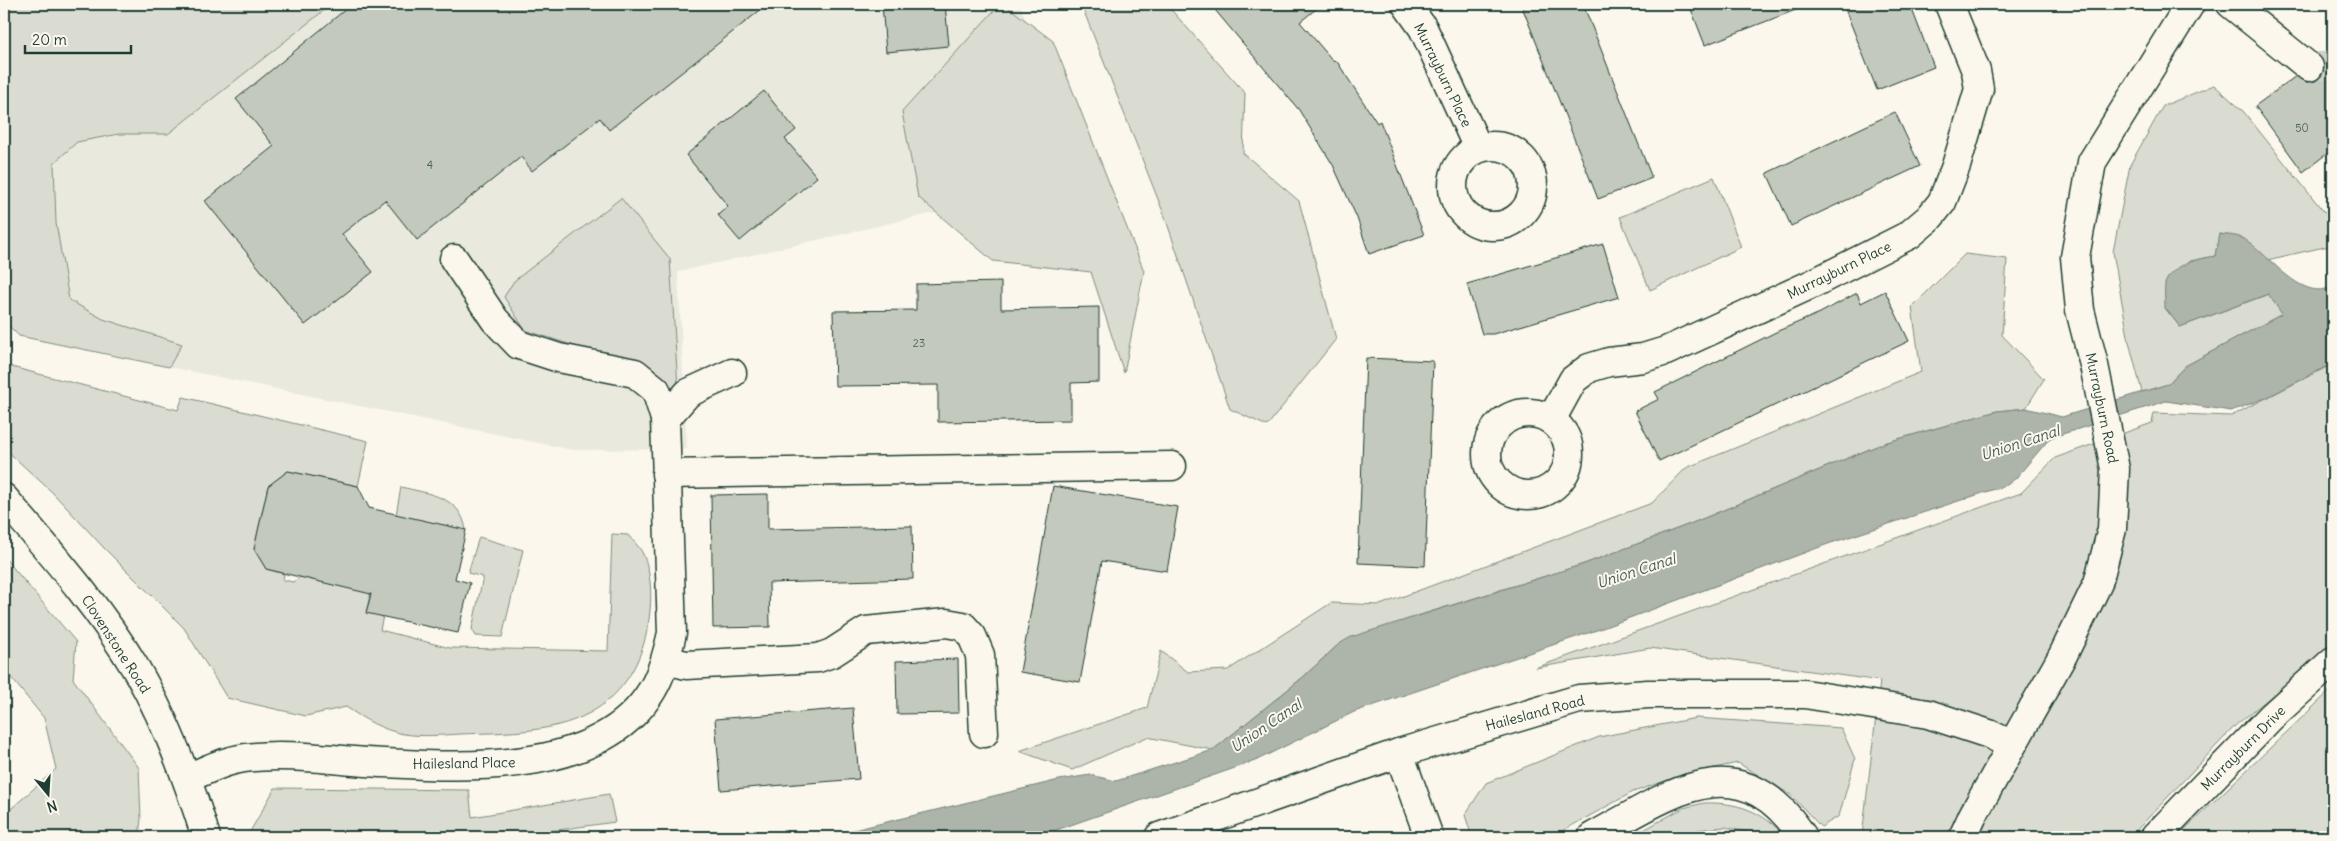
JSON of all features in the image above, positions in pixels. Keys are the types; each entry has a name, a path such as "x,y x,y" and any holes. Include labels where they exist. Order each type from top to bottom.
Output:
{"street":[{"name":"Murrayburn Place","path":"1406,4 1423,28 1478,148"},
{"name":"Murrayburn Place","path":"1551,420 1573,380 1589,368 1609,362 1643,358 1666,351 1812,284 1909,235 1929,218 1942,202 1946,193 1979,89 1976,71 1949,4"},
{"name":"Murrayburn Road","path":"1963,837 2063,655 2098,583 2112,529 2115,469 2094,365 2080,310 2075,257 2092,162 2190,4"},
{"path":"2231,4 2309,67"},
{"name":"Hailesland Place","path":"188,778 225,762 270,756 384,763 472,765 517,762 555,755 589,744 628,718 651,692 666,660 672,633 665,418 656,390 636,373 560,358 520,345 495,320 454,259"},
{"path":"665,418 688,393 732,373"},
{"path":"666,474 1172,466"},
{"name":"Clovenstone Road","path":"4,498 70,575 112,632 151,696 188,778 206,837"},
{"path":"666,660 686,665 818,658 832,653 866,630 946,623 963,626 972,636 980,655 984,733"},
{"name":"Murrayburn Drive","path":"2155,837 2272,717 2333,661"},
{"name":"Hailesland Road","path":"1159,837 1399,753 1579,699 1648,694 1805,694 1928,714 1989,734 2012,745"},
{"path":"1399,753 1429,837"},
{"path":"1592,837 1681,789 1698,784 1717,782 1736,784 1757,792 1776,804 1803,837"}],"shaded area":[{"path":"4,4 1020,4 1083,179 678,272 687,449 573,450 19,336 4,321"},
{"path":"4,4 332,4 168,134 119,134 77,142 54,163 56,223 69,300 103,319 182,344 169,367 19,336 4,321"},
{"path":"1000,4 1004,4 1053,41 1144,271 1124,373 1091,272 993,261 918,197 902,112"},
{"path":"1081,4 1166,4 1245,93 1243,153 1299,201 1336,339 1267,426 1230,409 1165,217"},
{"path":"2214,85 2243,111 2324,212 2333,205 2333,245 2267,260 2243,238 2219,234 2215,256 2190,261 2165,308 2180,327 2269,294 2282,314 2185,366 2168,384 2142,392 2129,342 2113,252 2130,165 2163,106"},
{"path":"1714,177 1741,247 1650,290 1620,217"},
{"path":"621,198 670,259 678,388 664,388 646,369 525,330 504,297 514,281"},
{"path":"1965,254 2007,259 2002,335 2044,379 2026,408 1997,411 1884,443 1690,524 1584,564 1420,615 1339,644 1302,678 1213,750 1147,737 1072,770 1019,751 1147,708 1161,651 1188,672 1228,670 1331,603 1380,605 1652,503 1686,468 1921,372 1912,307"},
{"path":"2333,364 2333,646 2236,725 2130,837 1862,837 1880,681 1650,648 1535,668 2021,493 2055,458 2152,423 2154,413 2231,416"},
{"path":"4,365 178,410 183,397 368,441 358,486 288,471 268,486 254,549 266,569 284,574 283,580 293,582 300,577 335,585 378,562 366,612 383,616 380,630 450,648 608,651 612,534 628,535 642,552 648,568 650,585 649,619 639,657 618,690 598,708 566,723 514,732 411,735 381,727 346,707 306,716 227,698 184,628 104,548 53,493 4,448"},
{"path":"401,487 433,495 451,503 463,519 466,530 396,515"},
{"path":"479,537 523,550 502,637 476,636 472,629 483,577 468,573"},
{"path":"4,557 76,642 73,679 139,768 141,819 139,837 4,837 4,815 56,769 44,718 4,669"},
{"path":"2333,688 2332,837 2174,837 2184,830"},
{"path":"1696,718 1841,728 1855,759 1839,816 1821,827 1791,795 1738,763 1685,774 1633,792 1551,837 1472,837 1465,815 1486,783 1599,737"},
{"path":"275,788 469,790 472,817 609,794 615,822 506,837 247,837"},
{"path":"1704,803 1728,804 1749,810 1768,821 1785,837 1756,837 1751,833 1725,827 1697,830 1686,837 1631,837 1683,808"}],"water":[{"name":"Union Canal","path":"2219,234 2242,238 2284,273 2308,288 2321,290 2333,286 2333,363 2266,398 2231,411 2166,401 2050,438 2016,478 2007,485 1828,544 1597,630 1354,712 1255,761 1036,837 825,837 1059,780 1090,775 1116,781 1213,750 1302,678 1339,644 1351,637 1584,564 1690,524 1884,443 1997,411 2026,408 2062,417 2168,384 2185,366 2282,314 2268,294 2180,327 2165,308 2165,284 2168,277 2179,267 2215,256"}],"building":[{"path":"352,4 768,4 609,130 600,118 532,171 521,157 417,240 385,200 342,234 373,272 305,325 205,201 274,146 236,99"},
{"path":"882,4 945,4 949,46 886,52"},
{"path":"1210,4 1322,4 1300,22 1334,62 1336,60 1377,123 1380,121 1424,235 1369,254 1357,218 1333,165 1299,110"},
{"path":"1521,4 1583,4 1652,178 1598,199"},
{"path":"1689,4 1806,4 1806,6 1705,45"},
{"path":"1843,4 1910,4 1934,67 1877,90"},
{"path":"2333,49 2333,149 2303,172 2255,106 2296,76 2306,82 2315,81 2324,70 2321,58"},
{"path":"764,91 796,130 785,139 817,177 740,241 718,215 728,206 686,155"},
{"path":"1895,112 1920,166 1791,226 1767,173"},
{"path":"1603,244 1619,297 1493,334 1482,334 1467,284"},
{"path":"1001,282 1001,309 1099,307 1099,382 1071,383 1071,420 938,422 938,385 835,386 833,311 916,310 916,284"},
{"path":"1885,291 1909,341 1659,461 1635,411 1659,399 1655,392 1778,331 1820,313 1857,293 1861,303"},
{"path":"1366,358 1433,361 1425,566 1358,563"},
{"path":"288,471 358,486 369,508 466,530 455,579 470,583 458,633 366,613 371,594 266,569 254,549 268,486"},
{"path":"1053,486 1178,507 1167,571 1102,561 1080,682 1020,672"},
{"path":"768,494 768,529 912,526 913,579 769,583 770,627 713,628 711,495"},
{"path":"958,659 959,713 897,714 896,661"},
{"path":"853,708 859,779 721,790 715,719"}],"tunnel":[{"path":"2309,67 2333,65"}]}
